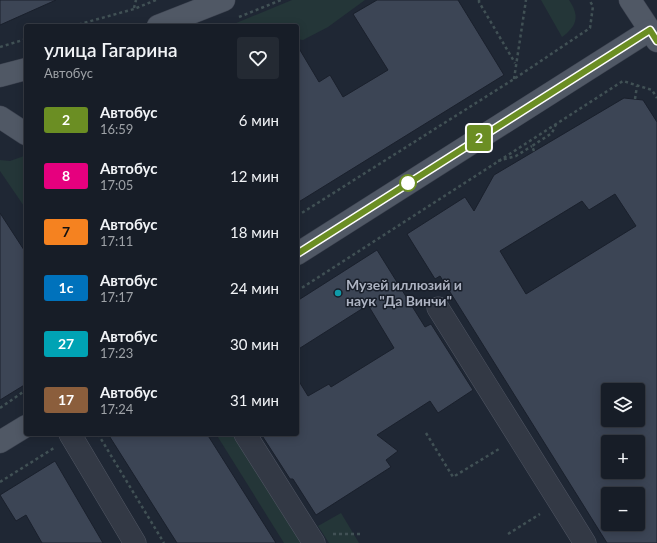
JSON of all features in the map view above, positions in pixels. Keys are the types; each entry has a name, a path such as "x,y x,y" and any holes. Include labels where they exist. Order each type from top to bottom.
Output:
{"main road":[{"path":"163,24 224,0"},
{"path":"299,253 653,36 630,0"},
{"path":"0,76 24,69"},
{"path":"0,117 24,133"},
{"path":"0,442 24,427"}],"street":[{"path":"438,308 585,543"},
{"path":"72,436 135,543"},
{"path":"246,436 314,543"}],"path":[{"path":"134,9 136,0"},
{"path":"80,24 134,9 156,0"},
{"path":"232,20 281,0"},
{"path":"479,0 516,63"},
{"path":"514,79 526,0"},
{"path":"299,215 514,79 590,28 593,6 590,0"},
{"path":"0,47 24,40"},
{"path":"299,290 622,81 652,90 657,98"},
{"path":"635,99 637,86"},
{"path":"496,162 516,156 552,133 557,122"},
{"path":"532,146 534,151"},
{"path":"0,408 24,391"},
{"path":"426,433 453,477 518,437"},
{"path":"0,482 69,436"},
{"path":"99,436 164,543"},
{"path":"508,534 542,512"}],"shaded area":[{"path":"292,0 365,0 328,27 303,40 299,39 299,24 234,24"},
{"path":"541,0 569,0 576,16 574,25 562,37"},
{"path":"24,156 24,206 0,171 0,160 10,161"},
{"path":"217,436 240,436 307,543 284,543"},
{"path":"341,513 359,543 329,543 318,526"}],"building":[{"path":"0,0 56,0 0,25"},
{"path":"377,0 458,0 504,75 299,202 299,48 319,82 330,75 343,97 388,70 353,14"},
{"path":"624,98 643,100 657,122 657,543 607,543 440,276 435,279 407,234 465,197 474,211 494,175","holes":["615,194 636,226 526,294 500,251 582,201 589,210"]},
{"path":"0,213 24,250 24,385 0,400"},
{"path":"377,250 425,327 431,324 473,390 438,413 430,401 377,435 398,451 386,460 391,467 316,515 293,479 290,479 262,436 299,436 299,381 308,396 329,384 331,387 394,348 368,305 299,349 299,300"},
{"path":"109,436 208,436 276,543 177,543"},
{"path":"55,461 103,543 42,543 26,515 16,521 0,495"}],"bus line":[{"name":"2","path":"299,253 650,30 657,41"}],"place":[{"name":"Музей иллюзий и наук \"Да Винчи\"","path":"338,293"}]}
